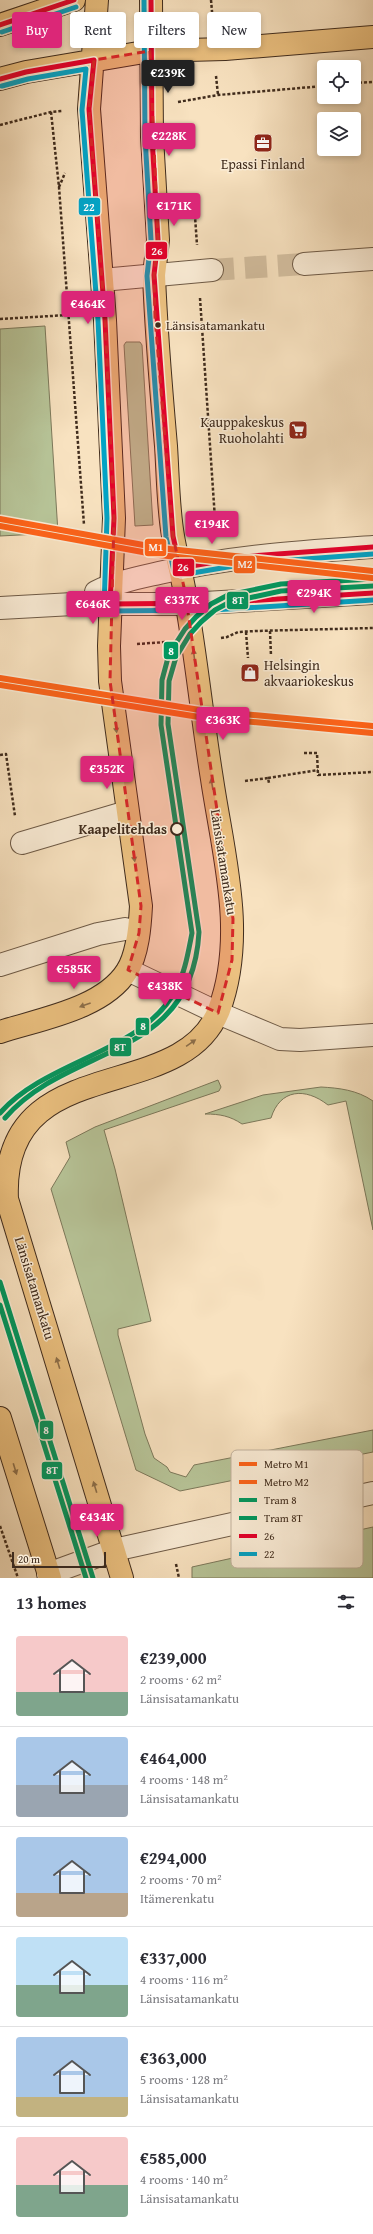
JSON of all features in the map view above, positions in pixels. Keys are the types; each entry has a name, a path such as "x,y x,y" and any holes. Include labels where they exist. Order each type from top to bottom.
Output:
{"main road":[{"path":"0,25 74,0"},
{"path":"0,1032 89,1003 113,989 128,970 139,933 141,906 110,681 109,646 114,518 102,280 89,109 98,0"},
{"name":"Länsisatamankatu","path":"122,1578 4,1200 1,1178 1,1152 10,1128 28,1109 53,1095 150,1064 180,1050 194,1041 208,1027 218,1013 232,960 234,919 187,604 173,536 154,275 158,240 153,179 150,51 151,0"},
{"path":"0,79 26,72 150,51 225,49 373,37"},
{"path":"0,1418 49,1576"}],"street":[{"path":"304,264 373,259"},
{"path":"102,280 205,271"},
{"path":"0,608 73,604 111,594 180,568 250,556 373,547"},
{"path":"111,594 187,604 373,593"},
{"path":"22,843 127,812"},
{"path":"0,965 98,934 125,929"},
{"path":"128,970 218,1013 280,1039 300,1040 373,1035"},
{"path":"363,1495 373,1493"},
{"path":"49,1576 114,1550 231,1524"}],"path":[{"path":"361,83 373,82"},
{"path":"190,102 218,95 317,87"},
{"path":"0,125 51,112 89,109"},
{"path":"51,112 59,187 84,526"},
{"path":"153,179 194,202 205,271 216,534"},
{"path":"0,319 68,315"},
{"path":"227,638 238,632 373,628"},
{"path":"270,631 271,656"},
{"path":"246,632 248,658"},
{"path":"109,646 192,640"},
{"path":"304,753 317,753 318,775 373,772"},
{"path":"0,755 6,754 15,814 22,843"},
{"path":"245,782 318,770"},
{"path":"268,778 269,782"},
{"path":"0,1526 18,1578"},
{"path":"176,1562 179,1578"}],"highlighted area":[{"path":"150,51 158,240 154,275 155,317 173,536 185,592 233,919 232,960 218,1013 128,970 139,933 141,906 110,681 114,518 105,320 89,109 94,60"}],"green space":[{"path":"45,326 58,533 0,536 0,329"},
{"path":"126,342 140,342 142,345 153,525 135,526 124,345"},
{"path":"218,1080 221,1087 219,1091 104,1130 115,1169 151,1321 118,1329 118,1335 145,1434 154,1458 167,1467 170,1472 186,1477 194,1465 231,1458 231,1481 180,1491 136,1470 51,1189 70,1157 66,1142 95,1127"},
{"path":"321,1087 354,1092 373,1101 373,1230 346,1101 328,1105 311,1095 294,1094 287,1096 280,1101 271,1118 242,1124 225,1116 205,1114 263,1095"},
{"path":"373,1430 373,1452 363,1454 363,1450 271,1450"},
{"path":"373,1527 373,1578 192,1578 192,1567 231,1558 231,1568 363,1568 363,1529"}],"tunnel":[{"path":"212,270 304,264"}],"metro line":[{"name":"M1","path":"0,519 160,548 373,571"},
{"name":"M2","path":"0,526 159,555 372,578"},
{"name":"M1","path":"0,678 200,710 373,726"},
{"name":"M2","path":"0,685 199,717 372,733"}],"tram line":[{"name":"8","path":"0,1113 19,1095 42,1080 118,1042 141,1028 160,1012 175,991 181,977 186,963 192,933 161,725 162,680 169,654 185,629 211,604 228,595 281,584 373,579"},
{"name":"8T","path":"5,1118 32,1094 62,1075 124,1045 152,1028 175,1005 191,974 199,932 168,724 169,681 176,657 190,634 215,610 230,602 281,591 373,586"},
{"name":"8","path":"0,1282 93,1578"},
{"name":"8T","path":"0,1305 86,1578"}],"transit line":[{"name":"26","path":"0,25 74,0"},
{"name":"22","path":"144,0 145,137 151,240 147,276 166,537 174,571 181,575 251,563 373,554"},
{"name":"26","path":"151,0 152,137 158,240 154,275 173,536 180,568 250,556 373,547"},
{"name":"22","path":"2,32 76,7"},
{"name":"26","path":"0,79 26,72 94,60 89,109 105,320 114,518 110,604 213,603 373,593"},
{"name":"22","path":"2,86 28,79 86,69 82,110 98,320 107,518 104,608 110,611 213,610 373,600"}],"place":[{"name":"Epassi Finland","path":"263,143"},
{"name":"Länsisatamankatu","path":"158,325"},
{"name":"Kauppakeskus Ruoholahti","path":"298,430"},
{"name":"Helsingin akvaariokeskus","path":"250,673"},
{"name":"Kaapelitehdas","path":"177,829"}]}
